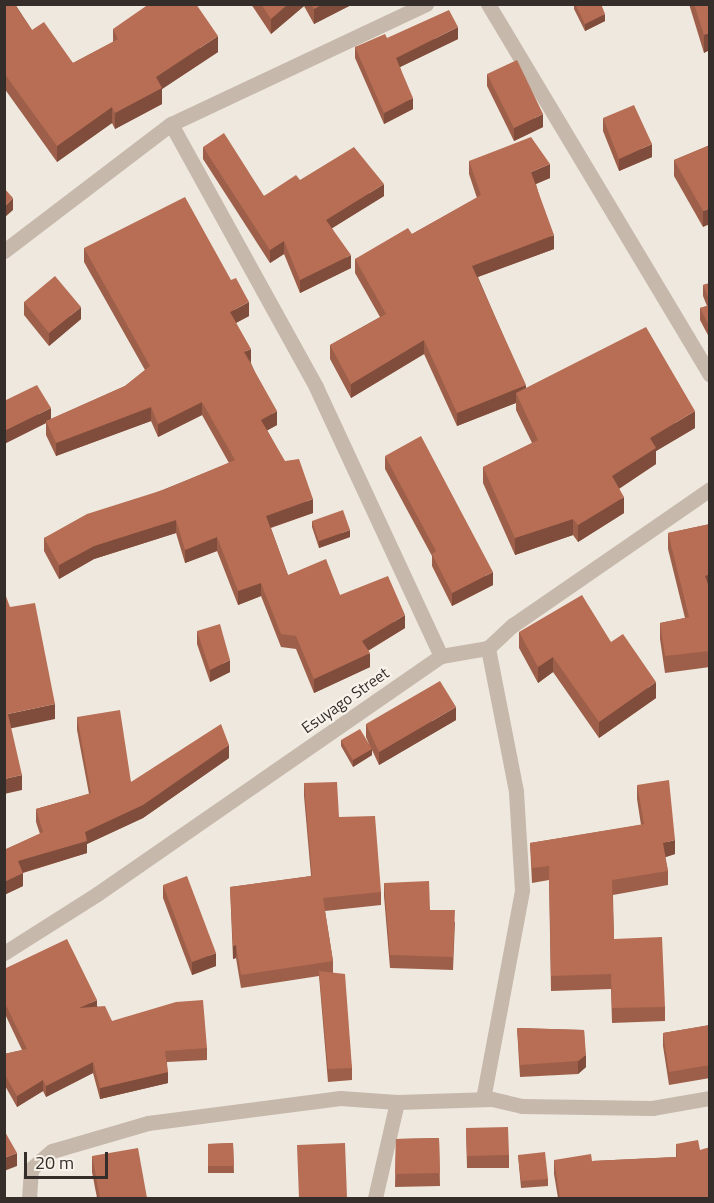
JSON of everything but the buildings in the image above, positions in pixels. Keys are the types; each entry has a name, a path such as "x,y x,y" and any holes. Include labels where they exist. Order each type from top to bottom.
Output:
{"street":[{"path":"4,251 171,124 426,4"},
{"path":"488,4 710,375"},
{"path":"171,124 316,387 441,656"},
{"path":"483,1099 522,890 516,791 488,648 513,625 710,489"},
{"name":"Esuyago Street","path":"4,953 97,894 441,656 488,648"},
{"path":"29,1198 31,1169 52,1151 148,1123 232,1115 316,1100 397,1102 483,1099 522,1106 652,1108 710,1098"},
{"path":"375,1198 397,1102"}]}
